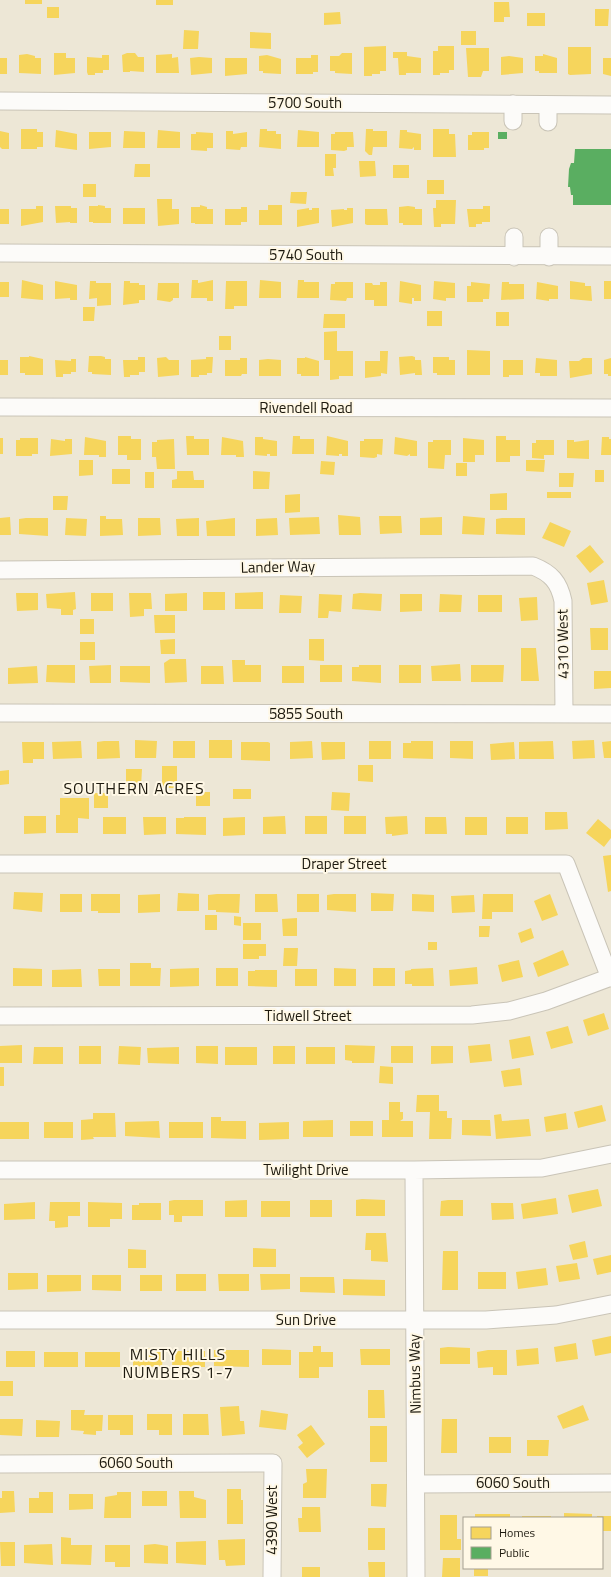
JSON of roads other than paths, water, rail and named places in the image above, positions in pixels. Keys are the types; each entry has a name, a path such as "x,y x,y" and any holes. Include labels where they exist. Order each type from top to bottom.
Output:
{"street":[{"name":"5700 South","path":"0,101 611,105"},
{"path":"513,104 513,121"},
{"path":"548,105 548,122"},
{"path":"514,237 514,257"},
{"path":"549,237 549,257"},
{"name":"5740 South","path":"0,253 514,257 611,256"},
{"name":"Rivendell Road","path":"0,407 611,408"},
{"name":"Lander Way","path":"0,570 524,565 545,570 553,577"},
{"name":"4310 West","path":"553,577 558,584 563,601 564,714"},
{"name":"5855 South","path":"0,713 611,714"},
{"name":"Draper Street","path":"0,864 566,864 610,978"},
{"name":"Tidwell Street","path":"0,1016 472,1015 510,1011 546,1001 610,978"},
{"name":"Twilight Drive","path":"0,1170 414,1170 542,1168 611,1154"},
{"name":"Nimbus Way","path":"414,1170 416,1577"},
{"name":"Sun Drive","path":"0,1320 517,1319 556,1315 611,1304"},
{"name":"6060 South","path":"0,1464 273,1463"},
{"name":"4390 West","path":"272,1577 273,1463"},
{"name":"6060 South","path":"416,1484 611,1483"}],"district":[{"name":"SOUTHERN ACRES","path":"134,788"},
{"name":"MISTY HILLS NUMBERS 1-7","path":"178,1363"}]}
